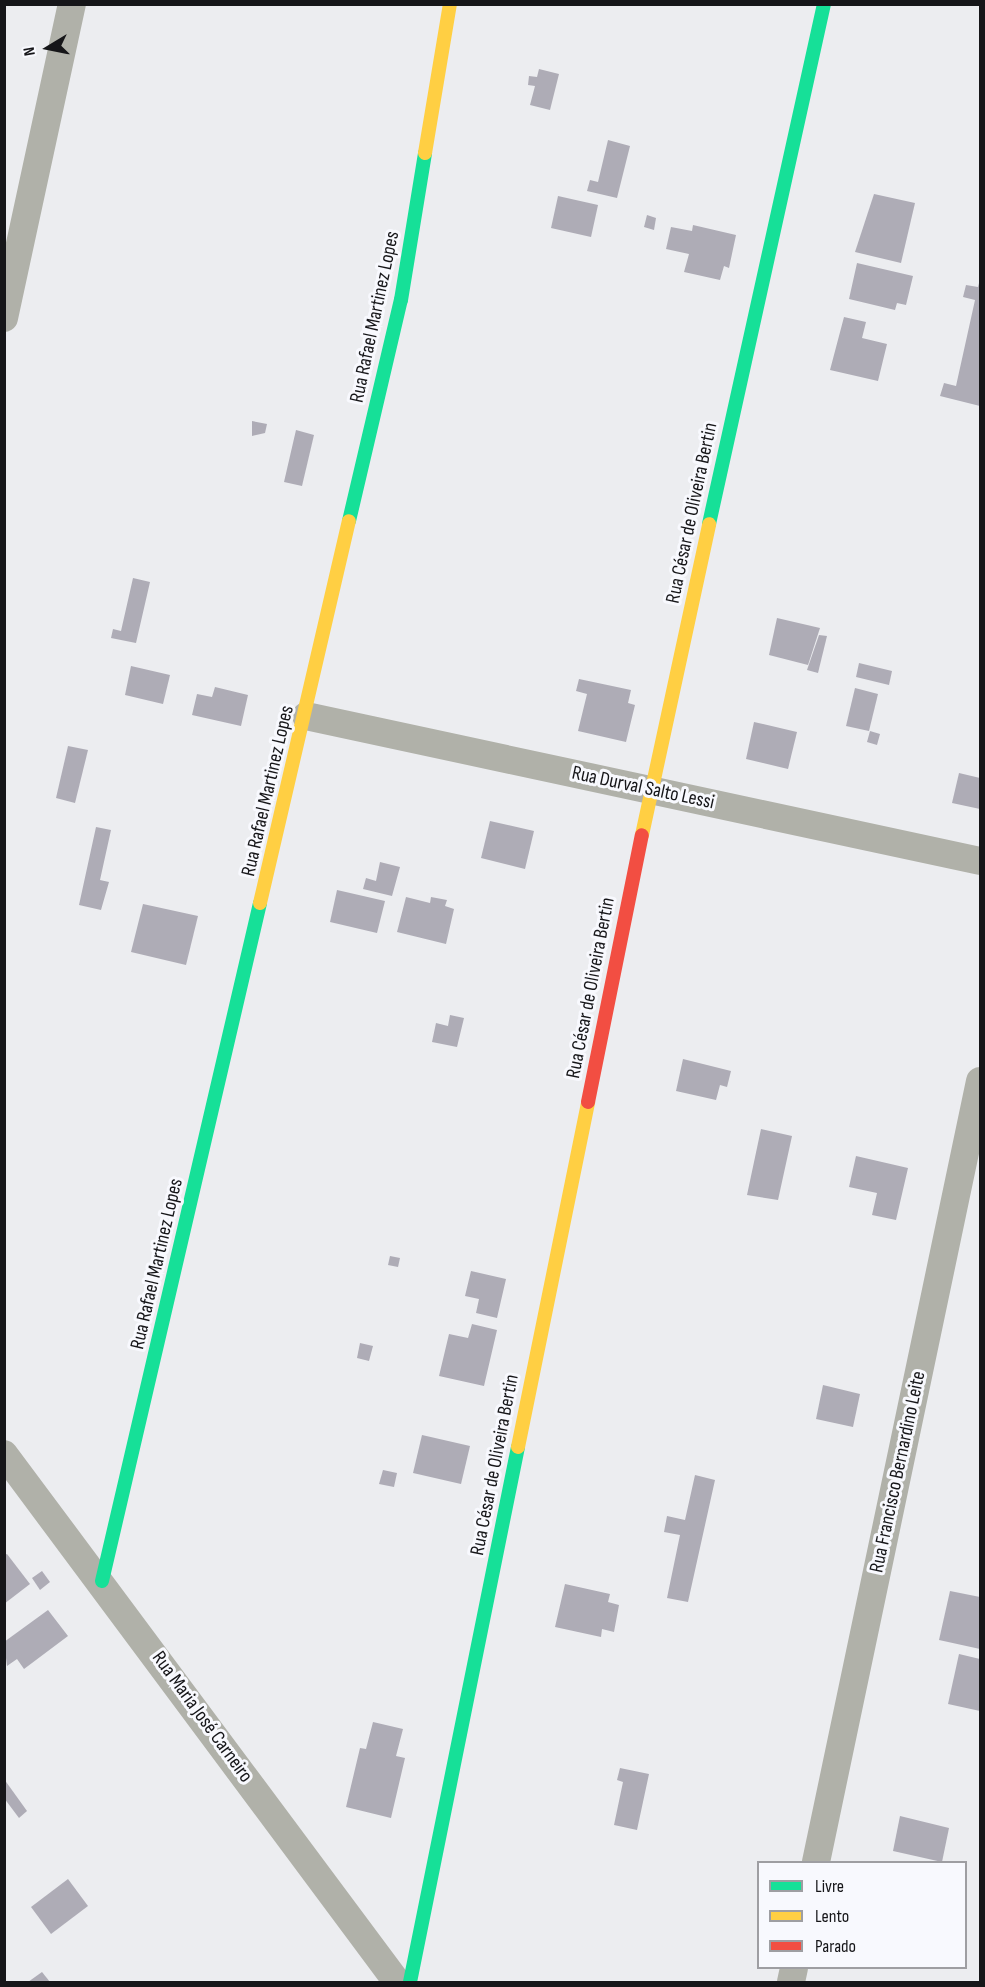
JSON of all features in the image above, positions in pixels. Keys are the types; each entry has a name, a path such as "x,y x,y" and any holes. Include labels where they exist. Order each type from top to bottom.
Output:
{"street":[{"path":"4,318 72,4"},
{"name":"Rua Rafael Martinez Lopes","path":"102,1581 306,716 401,300 450,4"},
{"name":"Rua César de Oliveira Bertin","path":"410,1983 651,789 824,4"},
{"name":"Rua Durval Salto Lessi","path":"306,716 981,861"},
{"name":"Rua Francisco Bernardino Leite","path":"816,1861 981,1082"},
{"name":"Rua Maria José Carneiro","path":"4,1454 102,1581 397,1983"}],"building":[{"path":"539,69 559,74 550,110 530,105 535,86 528,85 529,76 537,77"},
{"path":"608,140 630,146 617,198 587,191 590,180 598,182"},
{"path":"874,194 915,203 901,263 855,252"},
{"path":"558,196 598,205 591,237 551,228"},
{"path":"647,215 656,218 654,230 644,227"},
{"path":"693,225 736,235 729,268 724,266 720,280 684,272 689,254 666,249 671,227 692,231"},
{"path":"857,263 913,276 906,305 897,303 895,310 849,299"},
{"path":"980,279 980,406 940,396 944,383 956,386 975,300 963,297 966,285 978,287"},
{"path":"844,317 866,322 862,338 887,344 878,381 830,370"},
{"path":"252,421 267,424 265,433 252,436"},
{"path":"296,430 314,435 302,486 284,482"},
{"path":"133,578 150,582 136,643 111,638 113,629 121,631"},
{"path":"777,618 820,628 808,665 769,655"},
{"path":"819,635 827,636 818,673 807,670"},
{"path":"859,663 892,671 889,685 856,677"},
{"path":"131,666 170,675 163,704 125,695"},
{"path":"579,679 631,690 628,703 635,705 626,742 578,731 587,694 576,691"},
{"path":"215,687 248,695 241,726 192,715 197,694 212,697"},
{"path":"855,688 878,694 869,731 846,726"},
{"path":"754,722 797,732 788,769 746,759"},
{"path":"870,731 880,734 877,745 867,742"},
{"path":"68,746 88,750 75,803 56,798"},
{"path":"959,773 980,778 980,809 952,803"},
{"path":"490,821 534,831 525,869 481,858"},
{"path":"96,827 111,830 100,880 109,882 101,910 79,905"},
{"path":"380,862 400,867 392,896 363,889 366,878 376,881"},
{"path":"337,890 385,901 377,933 330,922"},
{"path":"406,897 430,903 431,897 447,900 445,906 454,909 446,944 397,932"},
{"path":"143,904 198,916 186,965 131,952"},
{"path":"450,1015 464,1018 457,1047 432,1042 436,1023 448,1026"},
{"path":"683,1059 731,1071 727,1087 720,1085 716,1100 676,1091"},
{"path":"761,1129 792,1136 778,1200 747,1195"},
{"path":"856,1156 908,1168 896,1220 872,1215 877,1193 849,1187"},
{"path":"390,1256 400,1258 398,1267 388,1265"},
{"path":"471,1271 506,1279 497,1318 476,1313 479,1299 465,1296"},
{"path":"472,1324 497,1330 484,1386 439,1376 449,1334 468,1338"},
{"path":"360,1343 373,1346 369,1361 357,1358"},
{"path":"823,1385 860,1394 853,1427 816,1419"},
{"path":"422,1435 470,1446 461,1484 413,1473"},
{"path":"383,1470 397,1473 394,1487 379,1484"},
{"path":"695,1475 715,1480 688,1602 667,1598 680,1535 664,1532 667,1516 685,1520"},
{"path":"7,1554 30,1584 4,1604 4,1555"},
{"path":"42,1571 50,1582 40,1590 32,1578"},
{"path":"565,1584 610,1594 608,1602 619,1605 614,1632 602,1629 601,1637 555,1627"},
{"path":"950,1591 980,1597 980,1649 939,1640"},
{"path":"48,1610 68,1636 24,1669 17,1659 7,1666 4,1642"},
{"path":"959,1654 980,1659 980,1711 948,1704"},
{"path":"373,1722 403,1729 396,1756 405,1758 391,1818 346,1807 360,1748 366,1749"},
{"path":"620,1768 649,1774 637,1830 614,1825 623,1782 617,1780"},
{"path":"4,1779 27,1811 19,1818 4,1798"},
{"path":"900,1816 949,1828 942,1861 893,1851"},
{"path":"68,1879 88,1906 51,1934 31,1907"},
{"path":"42,1972 50,1982 28,1982"}],"traffic: fast":[{"path":"709,524 824,4"},
{"path":"349,521 401,300 425,153"},
{"path":"102,1581 260,903"},
{"path":"410,1982 518,1447"}],"traffic: slow":[{"path":"425,153 450,4"},
{"path":"260,903 349,521"},
{"path":"642,835 709,524"},
{"path":"518,1447 588,1102"}],"traffic: jam":[{"path":"588,1102 642,835"}]}
